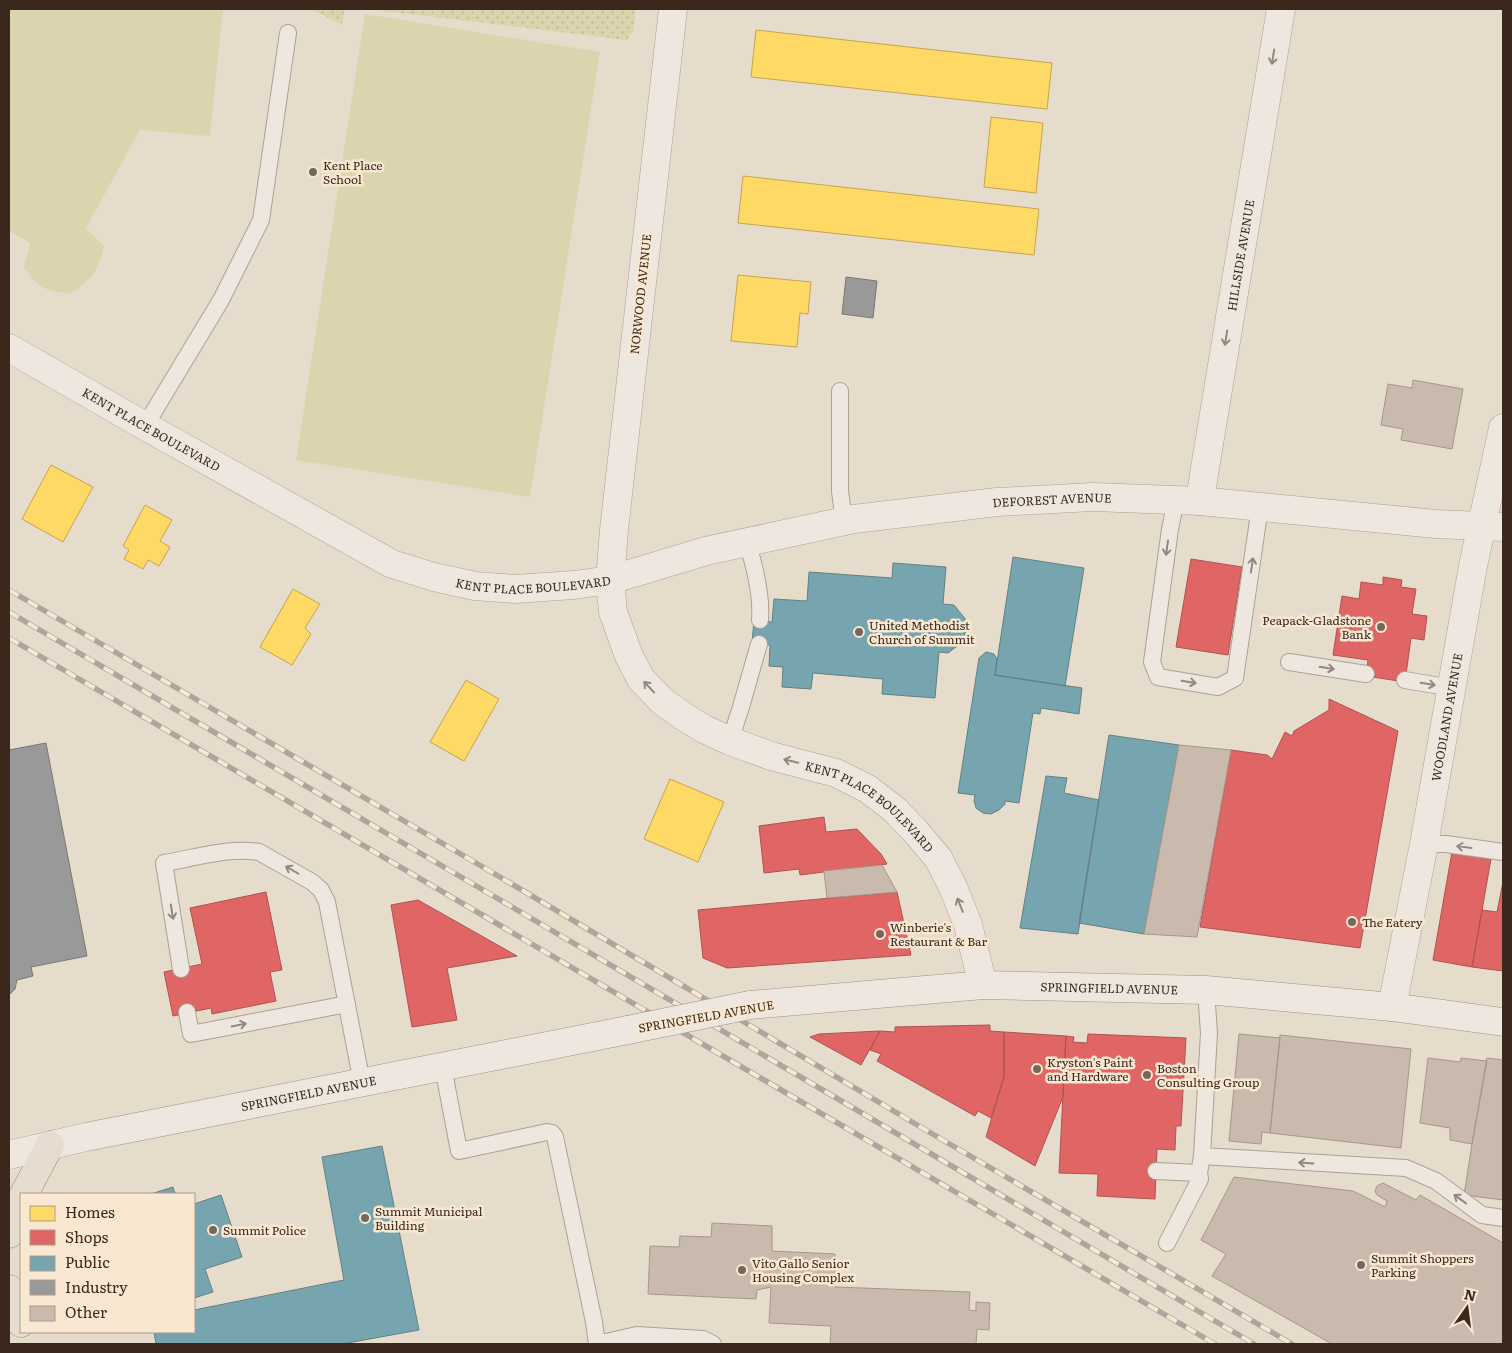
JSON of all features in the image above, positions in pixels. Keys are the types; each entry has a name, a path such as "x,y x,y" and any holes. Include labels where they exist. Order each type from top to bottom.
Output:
{"main road":[{"path":"25,1193 50,1146"},
{"path":"9,1234 20,1202"},
{"path":"9,1288 20,1320"},
{"path":"9,1327 24,1344"}],"street":[{"name":"NORWOOD AVENUE","path":"610,580 615,521 673,9"},
{"name":"HILLSIDE AVENUE","path":"1188,501 1205,468 1282,9"},
{"name":"KENT PLACE BOULEVARD","path":"9,348 392,564 434,577 475,586 514,590 610,580 614,618 629,656 641,678 662,701 704,729 730,741 771,756 836,773 868,789 895,810 915,831 938,858 953,887 968,925 983,985"},
{"name":"WOODLAND AVENUE","path":"1392,1007 1424,844 1473,566 1493,526 1503,428"},
{"name":"DEFOREST AVENUE","path":"610,580 706,551 854,519 996,502 1093,497 1188,501 1436,524 1493,526"},
{"name":"SPRINGFIELD AVENUE","path":"9,1156 50,1146 750,1006 983,985 1206,990 1392,1007 1503,1022"}],"lane":[{"path":"145,426 221,300 261,220 288,33"},
{"path":"840,391 840,491 844,522"},
{"path":"1188,501 1170,530 1152,662 1158,677 1218,686 1235,678 1260,507"},
{"path":"747,542 755,568 761,607 760,620"},
{"path":"730,741 759,644"},
{"path":"1288,662 1366,674"},
{"path":"1405,680 1452,688"},
{"path":"1424,844 1446,844 1503,852"},
{"path":"181,969 164,864 234,851 259,852 312,882 321,890 328,902 362,1083"},
{"path":"1167,1242 1200,1179 1209,1033 1206,990"},
{"path":"188,1012 191,1034 347,1004"},
{"path":"442,1067 459,1150 547,1132 552,1133 556,1137 597,1344 637,1335 703,1340 713,1344"},
{"path":"1202,1156 1406,1168 1436,1181 1482,1215 1503,1218"},
{"path":"1156,1171 1199,1173"}],"shaded area":[{"path":"9,9 223,9 210,136 140,130 86,228 104,246 100,262 89,279 70,294 49,290 35,281 24,268 30,243 9,231"},
{"path":"311,9 345,9 342,25"},
{"path":"367,9 636,9 634,29 627,40"},
{"path":"365,14 600,52 530,497 296,460"}],"building: Homes":[{"path":"756,30 1052,63 1047,109 751,77"},
{"path":"991,117 1043,123 1036,193 984,187"},
{"path":"743,176 1039,209 1034,255 738,223"},
{"path":"738,275 811,282 808,314 800,313 797,347 731,341"},
{"path":"51,465 93,487 63,542 22,519"},
{"path":"145,505 172,520 160,541 170,547 159,566 148,560 143,569 124,559 129,550 123,546"},
{"path":"293,589 320,604 305,628 311,634 292,665 260,647"},
{"path":"466,680 499,699 464,761 430,742"},
{"path":"670,779 724,802 698,862 644,839"}],"building: Shops":[{"path":"1191,559 1242,567 1228,655 1176,647"},
{"name":"Peapack-Gladstone Bank","path":"1383,577 1402,580 1401,587 1416,589 1412,614 1427,616 1424,640 1411,638 1405,682 1366,676 1368,660 1333,655 1342,596 1359,599 1361,582 1383,585"},
{"path":"1329,699 1398,731 1360,948 1200,927 1231,750 1267,755 1272,759 1285,732 1292,736 1294,731 1329,710"},
{"path":"824,817 826,832 857,829 881,854 887,864 800,875 799,869 764,873 759,826"},
{"path":"1452,852 1491,859 1472,967 1433,960"},
{"path":"1503,882 1503,971 1472,967 1482,910 1497,912"},
{"path":"266,892 282,970 270,972 276,1001 212,1014 211,1008 173,1016 164,972 202,964 190,908"},
{"path":"897,892 911,955 727,968 703,958 698,910"},
{"path":"418,900 517,956 447,968 457,1020 412,1027 391,905"},
{"path":"990,1025 990,1031 1004,1032 1004,1077 991,1118 978,1111 975,1116 877,1061 881,1054 870,1050 880,1031 895,1032 895,1027"},
{"path":"880,1031 861,1065 810,1037 819,1034"},
{"path":"1004,1032 1066,1036 1063,1097 1035,1166 986,1137 1004,1077"},
{"path":"1088,1034 1186,1038 1181,1126 1176,1126 1175,1150 1157,1149 1155,1199 1097,1196 1098,1174 1059,1173 1066,1036 1074,1037 1073,1042 1087,1043"}],"building: Public":[{"path":"1013,557 1084,568 1065,686 995,675"},
{"name":"United Methodist Church of Summit","path":"893,563 946,567 943,604 954,605 967,621 964,641 948,653 939,652 935,698 882,694 883,679 813,673 811,689 782,687 783,667 769,666 770,645 752,643 754,620 772,622 774,599 807,601 809,572 892,578"},
{"path":"986,652 994,654 997,659 995,675 1082,688 1079,714 1041,708 1040,714 1033,713 1019,803 1005,801 1005,804 999,810 991,814 983,813 976,808 975,795 958,793 979,658"},
{"path":"1109,735 1179,745 1144,934 1079,923"},
{"path":"1046,776 1067,778 1064,793 1099,800 1078,934 1020,928"},
{"name":"Summit Municipal Building","path":"382,1146 419,1330 342,1344 156,1344 154,1333 195,1333 195,1310 344,1280 322,1157"},
{"path":"173,1187 175,1193 154,1193"},
{"name":"Summit Police","path":"221,1195 242,1257 205,1269 213,1292 195,1298 195,1204"}],"building: Industry":[{"path":"846,277 877,281 873,318 842,314"},
{"path":"46,743 87,956 31,967 33,976 17,980 15,989 9,995 9,750"}],"building: Other":[{"path":"1413,380 1463,389 1452,449 1401,440 1403,429 1381,425 1388,384 1412,388"},
{"path":"1179,745 1231,750 1197,937 1144,934"},
{"path":"882,865 897,892 827,898 824,871"},
{"path":"1239,1034 1280,1038 1270,1133 1262,1132 1261,1144 1229,1141"},
{"path":"1280,1035 1411,1049 1401,1148 1270,1133"},
{"path":"1428,1058 1460,1062 1461,1058 1487,1061 1472,1144 1450,1140 1450,1128 1420,1123"},
{"path":"1487,1058 1503,1060 1503,1200 1464,1195"},
{"name":"Summit Shoppers Parking","path":"1234,1177 1353,1191 1385,1207 1387,1201 1377,1195 1375,1191 1377,1186 1383,1183 1416,1200 1420,1195 1503,1243 1503,1344 1332,1344 1212,1276 1226,1254 1201,1240"},
{"name":"Vito Gallo Senior Housing Complex","path":"712,1223 772,1226 772,1251 835,1254 835,1287 970,1292 969,1310 976,1311 976,1302 990,1303 989,1330 977,1329 976,1344 830,1344 831,1326 769,1323 771,1287 757,1290 756,1299 648,1294 650,1246 679,1247 680,1236 711,1237"}],"railway":[{"path":"9,590 1292,1344"},
{"path":"9,612 1254,1344"},
{"path":"9,638 1215,1344"}],"place":[{"name":"Kent Place School","path":"313,172"},
{"name":"Peapack-Gladstone Bank","path":"1381,627"},
{"name":"United Methodist Church of Summit","path":"859,632"},
{"name":"The Eatery","path":"1352,922"},
{"name":"Winberie's Restaurant & Bar","path":"880,934"},
{"name":"Kryston's Paint and Hardware","path":"1037,1069"},
{"name":"Boston Consulting Group","path":"1147,1075"},
{"name":"Summit Municipal Building","path":"365,1218"},
{"name":"Summit Police","path":"213,1230"},
{"name":"Summit Shoppers Parking","path":"1361,1265"},
{"name":"Vito Gallo Senior Housing Complex","path":"742,1270"}]}
